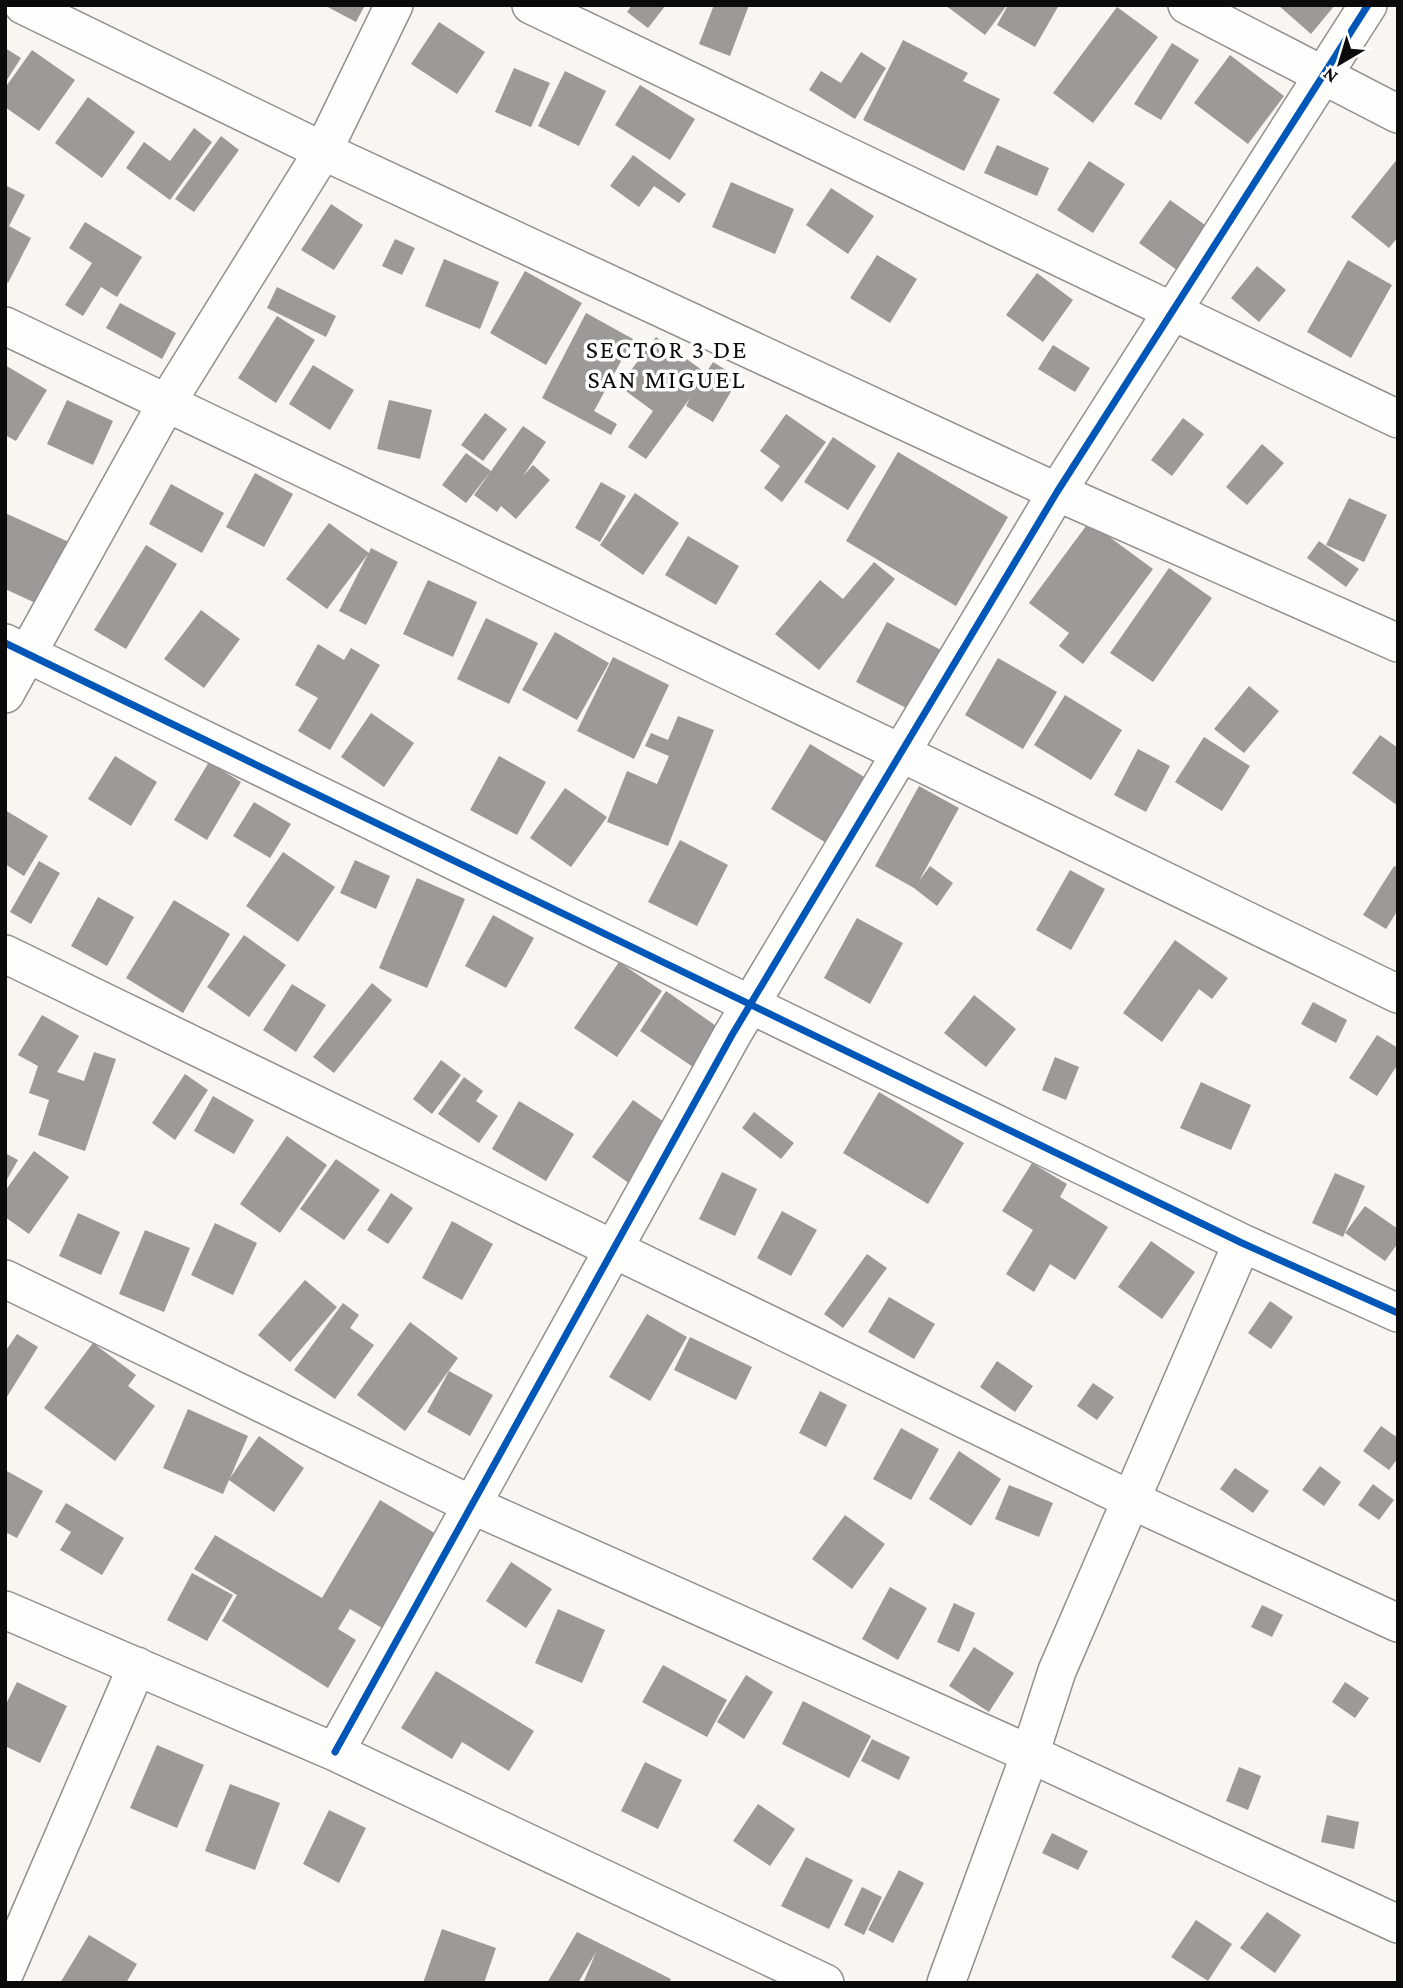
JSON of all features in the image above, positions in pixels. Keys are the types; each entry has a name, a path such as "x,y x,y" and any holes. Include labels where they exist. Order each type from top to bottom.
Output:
{"street":[{"path":"23,5 323,151 1057,492 1398,643"},
{"path":"5,694 16,649 323,151 394,5"},
{"path":"531,5 1398,419"},
{"path":"1187,5 1398,114"},
{"path":"335,1752 752,1004 1057,492 1368,5"},
{"path":"5,326 901,753 1398,994"},
{"path":"16,649 1241,1243 1398,1313"},
{"path":"5,954 1131,1500 1398,1623"},
{"path":"946,1983 1030,1754 1057,1671 1241,1243"},
{"path":"5,1279 472,1505 1030,1754 1398,1924"},
{"path":"5,1609 335,1752 825,1983"},
{"path":"5,1972 137,1666"}],"building":[{"path":"324,5 365,5 356,22"},
{"path":"632,5 666,5 648,28 627,12"},
{"path":"714,5 749,5 730,56 699,44"},
{"path":"945,5 1007,5 985,35"},
{"path":"1008,5 1059,5 1035,47 997,25"},
{"path":"1278,5 1335,5 1311,34"},
{"path":"1117,7 1158,37 1093,123 1053,93"},
{"path":"439,22 485,52 457,94 411,64"},
{"path":"903,40 968,73 963,81 1000,99 964,171 863,120"},
{"path":"1172,43 1199,60 1161,120 1134,104"},
{"path":"5,48 21,58 5,83"},
{"path":"32,50 75,80 39,131 5,107 5,88"},
{"path":"861,52 886,68 855,119 809,90 821,71 841,83"},
{"path":"1230,55 1284,96 1248,144 1194,103"},
{"path":"514,68 550,83 531,127 495,112"},
{"path":"565,71 606,91 579,146 538,126"},
{"path":"640,85 695,119 670,160 615,125"},
{"path":"88,97 135,132 102,178 55,143"},
{"path":"194,128 212,142 170,200 126,168 144,142 170,161"},
{"path":"221,136 239,150 194,212 175,199"},
{"path":"997,145 1049,168 1037,196 984,173"},
{"path":"633,155 686,194 679,203 654,186 639,207 610,186"},
{"path":"1398,158 1398,237 1389,248 1351,217"},
{"path":"1089,161 1125,184 1093,233 1057,210"},
{"path":"731,182 794,209 775,254 712,227"},
{"path":"5,185 25,195 9,226 31,238 8,283 5,281"},
{"path":"831,188 874,216 848,254 806,225"},
{"path":"1170,200 1208,227 1177,270 1139,243"},
{"path":"331,204 363,225 334,270 301,250"},
{"path":"85,222 142,257 117,297 101,287 83,316 65,305 92,263 69,248"},
{"path":"395,239 415,248 402,275 382,266"},
{"path":"877,255 917,279 890,323 850,298"},
{"path":"444,259 499,282 480,329 425,306"},
{"path":"1348,260 1392,285 1351,358 1307,332"},
{"path":"1257,266 1286,290 1259,322 1231,298"},
{"path":"525,271 582,303 546,365 490,333"},
{"path":"1037,273 1073,300 1043,342 1006,315"},
{"path":"277,287 336,316 326,337 267,308"},
{"path":"120,303 176,333 162,359 106,328"},
{"path":"586,313 633,339 594,411 617,424 611,435 542,398"},
{"path":"277,316 315,340 276,403 238,378"},
{"path":"656,337 706,373 713,362 739,378 713,422 686,406 690,398 646,459 628,447 653,411 619,386"},
{"path":"1053,345 1090,368 1075,392 1038,369"},
{"path":"5,365 47,390 16,441 5,435"},
{"path":"313,365 354,390 330,430 289,404"},
{"path":"67,400 113,421 93,465 47,444"},
{"path":"389,400 432,410 420,459 377,449"},
{"path":"485,413 507,429 483,461 461,445"},
{"path":"786,414 826,442 782,502 764,488 780,466 760,451"},
{"path":"1183,418 1204,434 1172,476 1151,460"},
{"path":"523,426 546,442 523,476 533,465 550,480 516,519 501,506 497,512 474,495"},
{"path":"833,437 876,466 848,510 804,482"},
{"path":"1262,444 1284,463 1247,505 1226,487"},
{"path":"898,452 1008,517 956,606 846,541"},
{"path":"466,453 491,471 466,503 442,485"},
{"path":"255,473 293,494 264,547 226,527"},
{"path":"601,482 626,496 600,542 575,528"},
{"path":"171,484 224,513 202,553 149,524"},
{"path":"635,493 679,523 643,575 600,545"},
{"path":"1349,498 1387,515 1364,562 1326,545"},
{"path":"5,513 69,542 40,605 5,589"},
{"path":"1089,522 1153,569 1083,664 1059,646 1069,633 1029,603"},
{"path":"329,523 369,553 371,548 398,562 366,625 339,611 368,554 327,609 286,579"},
{"path":"688,536 739,566 716,605 665,575"},
{"path":"1319,541 1359,569 1346,587 1307,558"},
{"path":"146,545 177,564 126,649 94,630"},
{"path":"874,562 895,579 819,670 775,634 820,580 843,599"},
{"path":"1169,568 1212,598 1153,682 1110,653"},
{"path":"428,580 477,602 453,657 403,634"},
{"path":"201,610 240,639 204,688 164,659"},
{"path":"486,618 538,643 509,704 457,679"},
{"path":"887,622 943,651 912,711 856,682"},
{"path":"555,632 609,663 577,720 522,690"},
{"path":"318,644 344,660 351,648 380,665 330,750 298,731 318,698 295,685"},
{"path":"613,657 669,685 634,759 577,731"},
{"path":"998,658 1057,692 1023,749 965,715"},
{"path":"1249,686 1279,711 1244,753 1214,729"},
{"path":"1065,695 1122,730 1091,780 1034,745"},
{"path":"371,713 414,743 384,787 341,757"},
{"path":"678,716 714,730 668,846 607,822 627,771 657,784 669,756 645,746 651,733 668,740"},
{"path":"1380,735 1398,748 1398,806 1352,773"},
{"path":"1204,737 1250,766 1222,811 1175,782"},
{"path":"810,744 871,781 831,846 771,809"},
{"path":"1138,749 1170,766 1146,812 1114,795"},
{"path":"115,756 157,782 131,826 88,799"},
{"path":"499,756 546,782 517,835 470,810"},
{"path":"209,762 241,782 207,840 174,820"},
{"path":"919,786 959,808 919,881 930,866 953,883 937,906 914,888 875,866"},
{"path":"565,788 607,817 571,867 530,838"},
{"path":"254,802 291,824 270,858 233,836"},
{"path":"5,810 48,836 24,876 5,864"},
{"path":"680,840 728,865 697,926 648,902"},
{"path":"283,852 335,887 298,942 246,906"},
{"path":"355,860 390,876 376,909 340,893"},
{"path":"39,861 60,873 31,924 10,912"},
{"path":"1394,866 1398,868 1398,910 1386,929 1363,915"},
{"path":"1070,870 1105,889 1071,950 1036,930"},
{"path":"417,878 465,899 427,988 379,968"},
{"path":"98,897 134,917 107,966 71,946"},
{"path":"174,900 230,934 183,1013 126,978"},
{"path":"493,915 534,938 506,988 465,966"},
{"path":"857,918 903,943 870,1004 824,978"},
{"path":"244,935 286,965 249,1017 207,987"},
{"path":"1175,940 1228,978 1212,999 1199,989 1162,1042 1123,1013"},
{"path":"619,962 662,991 617,1057 574,1028"},
{"path":"372,983 392,1000 334,1073 313,1057"},
{"path":"292,984 326,1005 296,1052 263,1030"},
{"path":"666,991 722,1030 696,1069 640,1031"},
{"path":"974,995 1016,1029 986,1067 944,1033"},
{"path":"1313,1002 1347,1020 1336,1043 1301,1024"},
{"path":"42,1015 79,1036 57,1072 84,1081 94,1052 116,1059 85,1151 38,1135 49,1100 29,1093 38,1066 18,1055"},
{"path":"1377,1035 1398,1048 1398,1064 1377,1096 1349,1078"},
{"path":"1055,1057 1079,1067 1066,1100 1042,1090"},
{"path":"441,1060 461,1075 432,1114 413,1099"},
{"path":"185,1074 208,1090 175,1140 152,1123"},
{"path":"464,1077 483,1091 476,1101 498,1116 479,1143 438,1114"},
{"path":"1201,1082 1251,1105 1231,1150 1180,1128"},
{"path":"879,1092 964,1143 928,1204 843,1153"},
{"path":"213,1096 254,1120 234,1154 194,1131"},
{"path":"633,1100 674,1129 633,1186 592,1157"},
{"path":"519,1101 574,1134 546,1181 492,1149"},
{"path":"754,1112 794,1143 781,1159 742,1128"},
{"path":"287,1136 327,1165 280,1233 240,1204"},
{"path":"34,1151 69,1177 29,1234 5,1217 5,1191"},
{"path":"5,1153 18,1160 5,1183"},
{"path":"336,1159 380,1190 344,1240 300,1209"},
{"path":"1032,1163 1067,1184 1060,1197 1108,1227 1075,1280 1050,1264 1034,1292 1006,1274 1033,1230 1002,1211"},
{"path":"722,1172 757,1189 735,1236 699,1219"},
{"path":"1335,1173 1365,1186 1343,1237 1312,1223"},
{"path":"391,1193 413,1208 388,1244 367,1230"},
{"path":"1365,1206 1398,1229 1398,1243 1385,1261 1345,1233"},
{"path":"782,1211 817,1230 791,1276 757,1258"},
{"path":"78,1213 120,1232 101,1275 59,1256"},
{"path":"452,1221 493,1244 462,1300 422,1278"},
{"path":"215,1223 257,1243 233,1295 191,1275"},
{"path":"145,1230 190,1248 164,1312 119,1294"},
{"path":"1151,1241 1195,1272 1162,1319 1118,1287"},
{"path":"867,1254 887,1268 843,1328 824,1314"},
{"path":"305,1280 337,1307 290,1362 258,1335"},
{"path":"889,1297 935,1324 914,1359 868,1332"},
{"path":"1270,1301 1293,1317 1271,1349 1248,1333"},
{"path":"343,1303 359,1315 350,1328 374,1345 335,1399 294,1370"},
{"path":"647,1314 687,1337 650,1401 609,1377"},
{"path":"410,1322 458,1358 405,1431 357,1395"},
{"path":"17,1334 38,1347 5,1400 5,1352"},
{"path":"690,1337 752,1367 736,1400 674,1370"},
{"path":"93,1343 136,1375 128,1386 155,1406 115,1461 44,1408"},
{"path":"997,1361 1033,1386 1015,1412 980,1387"},
{"path":"449,1371 493,1395 470,1436 427,1412"},
{"path":"1093,1383 1114,1397 1097,1420 1077,1406"},
{"path":"820,1391 847,1405 826,1447 799,1433"},
{"path":"188,1409 248,1436 230,1478 259,1436 304,1468 274,1512 229,1480 223,1494 163,1468"},
{"path":"1381,1426 1398,1438 1398,1458 1389,1470 1363,1451"},
{"path":"901,1428 939,1449 911,1500 873,1479"},
{"path":"959,1451 1001,1479 971,1526 929,1499"},
{"path":"1320,1466 1341,1482 1324,1506 1302,1490"},
{"path":"1235,1468 1269,1491 1253,1513 1220,1489"},
{"path":"5,1470 43,1491 17,1538 5,1532"},
{"path":"1373,1484 1394,1500 1379,1520 1358,1505"},
{"path":"1009,1485 1053,1503 1039,1537 995,1519"},
{"path":"380,1500 438,1535 382,1628 350,1609 338,1629 356,1640 328,1688 222,1621 237,1595 194,1569 215,1535 322,1598"},
{"path":"66,1503 124,1538 102,1575 60,1550 71,1532 55,1522"},
{"path":"845,1515 885,1544 852,1589 812,1559"},
{"path":"511,1562 552,1589 526,1628 486,1601"},
{"path":"192,1573 233,1595 207,1641 167,1620"},
{"path":"890,1587 927,1608 898,1660 862,1639"},
{"path":"954,1603 975,1613 959,1652 937,1642"},
{"path":"1262,1605 1283,1615 1272,1637 1251,1627"},
{"path":"558,1609 605,1630 582,1683 535,1663"},
{"path":"974,1647 1014,1673 989,1712 949,1686"},
{"path":"663,1665 727,1700 707,1737 642,1702"},
{"path":"436,1671 534,1731 509,1771 462,1742 452,1759 401,1728"},
{"path":"746,1675 773,1692 744,1739 717,1722"},
{"path":"17,1682 67,1706 40,1763 5,1746 5,1706"},
{"path":"1345,1682 1369,1698 1355,1718 1332,1702"},
{"path":"803,1701 871,1736 849,1778 782,1744"},
{"path":"872,1739 910,1757 899,1780 861,1761"},
{"path":"157,1745 204,1765 177,1828 130,1808"},
{"path":"645,1762 682,1780 658,1829 621,1811"},
{"path":"1239,1767 1261,1776 1248,1810 1226,1801"},
{"path":"230,1784 280,1803 255,1870 205,1851"},
{"path":"758,1804 795,1829 770,1866 733,1841"},
{"path":"329,1810 366,1828 339,1883 303,1864"},
{"path":"1327,1815 1359,1822 1354,1849 1321,1842"},
{"path":"1052,1833 1088,1851 1078,1870 1042,1853"},
{"path":"806,1857 853,1880 829,1929 781,1906"},
{"path":"899,1870 924,1883 893,1943 868,1930"},
{"path":"862,1887 882,1897 864,1935 844,1925"},
{"path":"1267,1912 1301,1935 1275,1973 1240,1948"},
{"path":"1196,1920 1232,1944 1208,1981 1171,1957"},
{"path":"442,1929 496,1948 484,1983 423,1983"},
{"path":"577,1932 671,1979 669,1983 583,1983 596,1952 578,1983 547,1983"},
{"path":"89,1935 137,1964 126,1983 60,1983"}],"cycle path":[{"path":"335,1752 732,1035 1057,492 1368,5"},
{"path":"5,643 1242,1243 1398,1313"}],"district":[{"name":"SECTOR 3 DE SAN MIGUEL","path":"667,364"}]}
